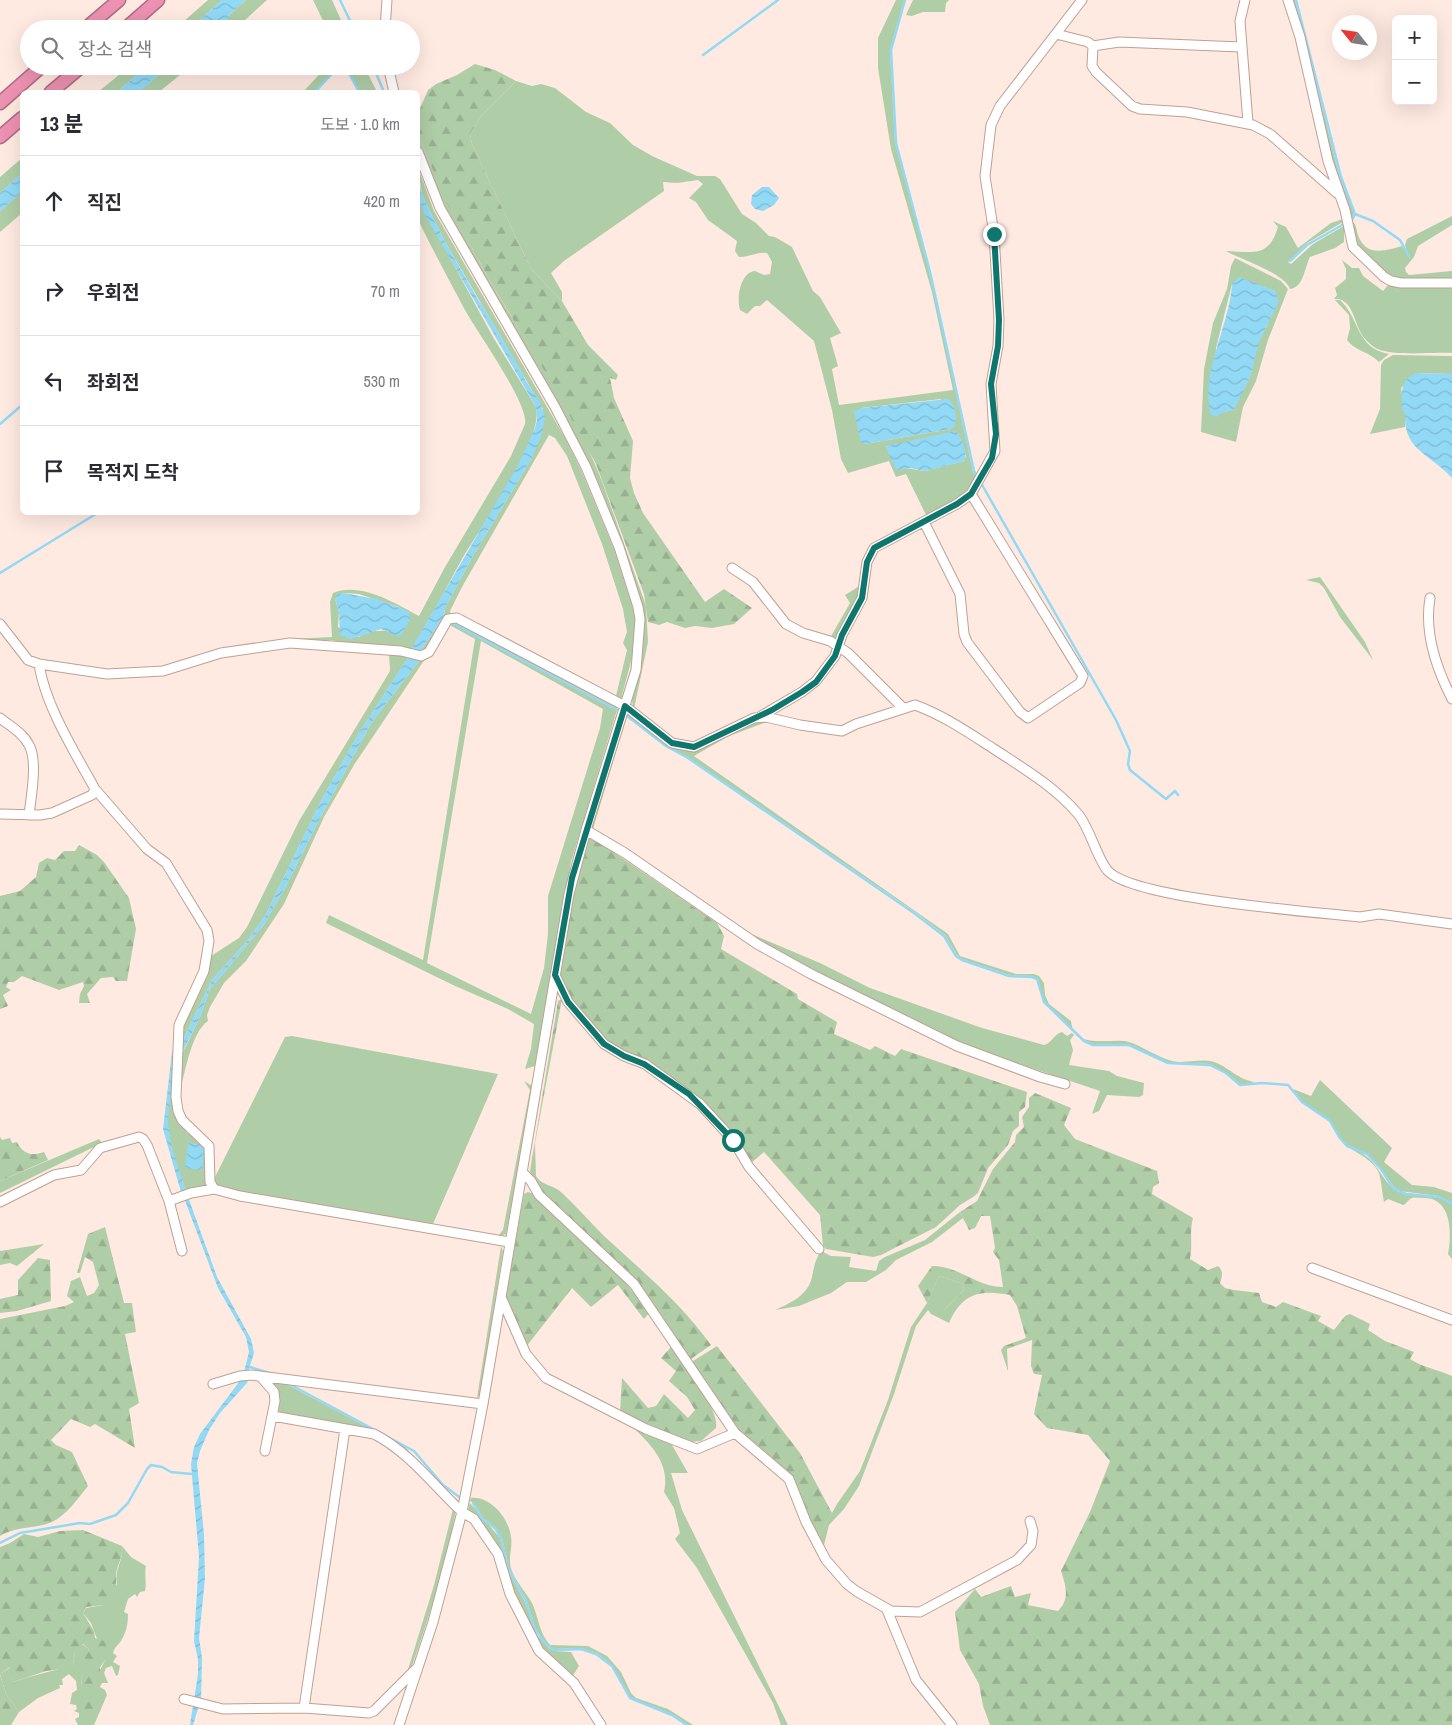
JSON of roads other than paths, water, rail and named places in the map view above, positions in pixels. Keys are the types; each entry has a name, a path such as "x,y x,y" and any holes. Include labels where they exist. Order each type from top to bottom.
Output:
{"highway":[{"path":"95,20 118,0"},
{"path":"135,20 158,0"},
{"path":"0,103 32,75"},
{"path":"53,90 71,75"},
{"path":"0,137 20,120"}],"street":[{"path":"386,20 387,0"},
{"path":"0,624 28,660 39,664 107,674 163,671 221,653 290,643 409,653 422,656 429,652 448,619 457,618 625,706 672,743 684,747 694,747 758,717 795,697 816,682 835,656 842,635 862,598 870,553 874,548 924,522 971,494 992,458 996,442 991,384 998,346 999,320 994,234 985,176 991,125 1000,106 1082,0"},
{"path":"1245,0 1241,11 1241,47 1248,123"},
{"path":"1288,0 1300,37 1328,162 1354,247 1384,277 1401,283 1452,282"},
{"path":"1056,34 1078,38 1093,46 1119,42 1241,47"},
{"path":"1093,46 1092,66 1132,106 1140,109 1208,115 1248,123 1270,134 1339,195"},
{"path":"390,75 394,90"},
{"path":"399,1725 443,1589 462,1512 483,1404 572,878 638,659 640,619 619,546 570,435 450,228 420,157"},
{"path":"924,522 960,594 964,634 968,642 1020,712 1028,718 1032,716 1052,700 1080,683 1083,676 971,494"},
{"path":"732,568 757,586 786,624 803,633 830,641 848,653 903,708"},
{"path":"1430,598 1428,610 1432,644 1452,699"},
{"path":"39,664 41,679 75,756 95,790 147,849 166,863 206,930 210,941 204,971 179,1025 176,1097 178,1111 182,1120 209,1146 210,1182 214,1189"},
{"path":"758,717 842,731 856,724 915,705 946,719 1036,776 1079,815 1108,871 1119,877 1151,888 1197,899 1360,917 1379,914 1452,924"},
{"path":"0,718 22,735 30,746 33,759 29,815"},
{"path":"0,814 52,814 92,795 95,790"},
{"path":"586,830 625,853 756,944 811,974 957,1046 1040,1077 1065,1084"},
{"path":"555,975 568,1002 604,1044 624,1056 644,1064 700,1104 733,1140 749,1167 819,1249"},
{"path":"0,1202 54,1175 81,1170 100,1148 138,1137 143,1139 147,1146 173,1200 182,1251"},
{"path":"522,1172 531,1181 539,1195 634,1284 735,1433 789,1479 806,1522 833,1569 856,1591 888,1610 920,1612 1018,1560 1031,1545 1033,1531 1030,1521"},
{"path":"173,1200 191,1193 214,1189 240,1196 509,1242"},
{"path":"1312,1268 1452,1320"},
{"path":"500,1295 526,1354 546,1378 646,1429 697,1450 735,1433"},
{"path":"213,1384 240,1376 255,1376 483,1404"},
{"path":"255,1376 274,1392 273,1416 265,1451"},
{"path":"273,1416 374,1434 392,1445 478,1525 498,1554 510,1594 539,1651 574,1683 601,1725"},
{"path":"304,1708 346,1429"},
{"path":"888,1610 916,1680 952,1725"},
{"path":"184,1699 223,1709 304,1708 369,1713 374,1711 417,1668"}],"water":[{"path":"222,0 246,0 228,16 228,20 200,20"},
{"path":"137,75 158,75 140,90 119,90"},
{"path":"20,175 20,194 0,211 0,193"},
{"path":"420,186 422,195 444,240 518,369 540,402 545,416 542,434 532,458 474,554 445,608 444,616 420,652 411,649 518,465 537,420 536,407 420,204"},
{"path":"762,187 769,187 779,198 774,205 763,211 755,209 751,204 752,195"},
{"path":"1239,277 1275,291 1279,301 1259,342 1250,377 1236,406 1233,410 1221,413 1217,417 1211,415 1208,400 1209,384 1230,300 1232,284"},
{"path":"1416,373 1452,374 1452,478 1413,444 1408,436 1405,413 1402,410 1402,394 1404,384"},
{"path":"947,399 954,407 956,415 955,426 951,429 865,444 861,442 854,412 862,408"},
{"path":"956,431 964,445 965,461 925,471 910,468 896,470 885,446"},
{"path":"343,593 376,599 406,610 409,612 410,620 400,637 381,629 351,639 340,635 339,612 335,599 337,595"},
{"path":"409,656 419,661 371,723 285,888 263,926 210,989 200,1017 177,1063 168,1125 172,1148 186,1191 181,1192 163,1129 172,1052 181,1044 212,980 248,940 265,916 322,799 359,733"},
{"path":"188,1143 205,1145 202,1170 185,1168"},
{"path":"188,1197 217,1277 251,1339 254,1353 248,1372 244,1372 249,1352 246,1337 218,1288 184,1198"},
{"path":"249,1377 247,1383 220,1413 209,1430 197,1463 204,1535 205,1578 199,1638 202,1658 201,1699 193,1725 190,1725 198,1674 198,1659 194,1641 199,1557 191,1464 194,1447 200,1434 242,1378"}],"waterway":[{"path":"340,0 350,20"},
{"path":"703,55 778,0"},
{"path":"905,0 891,50 896,143 930,272 974,471 977,476"},
{"path":"1296,0 1341,177 1355,214 1352,220"},
{"path":"317,90 331,75"},
{"path":"350,75 358,90"},
{"path":"377,75 383,90"},
{"path":"139,90 150,82"},
{"path":"1355,214 1373,221 1400,240 1409,256"},
{"path":"1290,261 1307,245 1344,224"},
{"path":"480,304 523,377"},
{"path":"0,424 20,407"},
{"path":"981,483 1116,720 1130,751 1128,764 1130,770 1166,799 1175,791 1178,795"},
{"path":"0,573 94,515"},
{"path":"450,622 617,710"},
{"path":"627,716 666,746 688,758 914,913 944,936 956,956 962,960 1009,976 1037,979 1044,1002 1084,1041 1093,1045 1129,1045 1168,1063 1210,1065 1226,1073 1240,1085 1262,1083 1288,1085 1302,1102 1330,1121 1339,1137 1347,1146 1367,1154 1381,1169 1393,1188 1406,1194 1439,1197 1452,1204"},
{"path":"250,1367 273,1374"},
{"path":"291,1385 414,1451 443,1485 462,1499"},
{"path":"0,1543 20,1533 80,1523 90,1524 116,1515 128,1503 151,1465 162,1467 171,1472 191,1474"},
{"path":"473,1503 482,1519 495,1528 501,1538 508,1568 526,1601 534,1627 544,1642 554,1650 581,1649 596,1654 612,1666 630,1698 672,1715 687,1725"}]}
